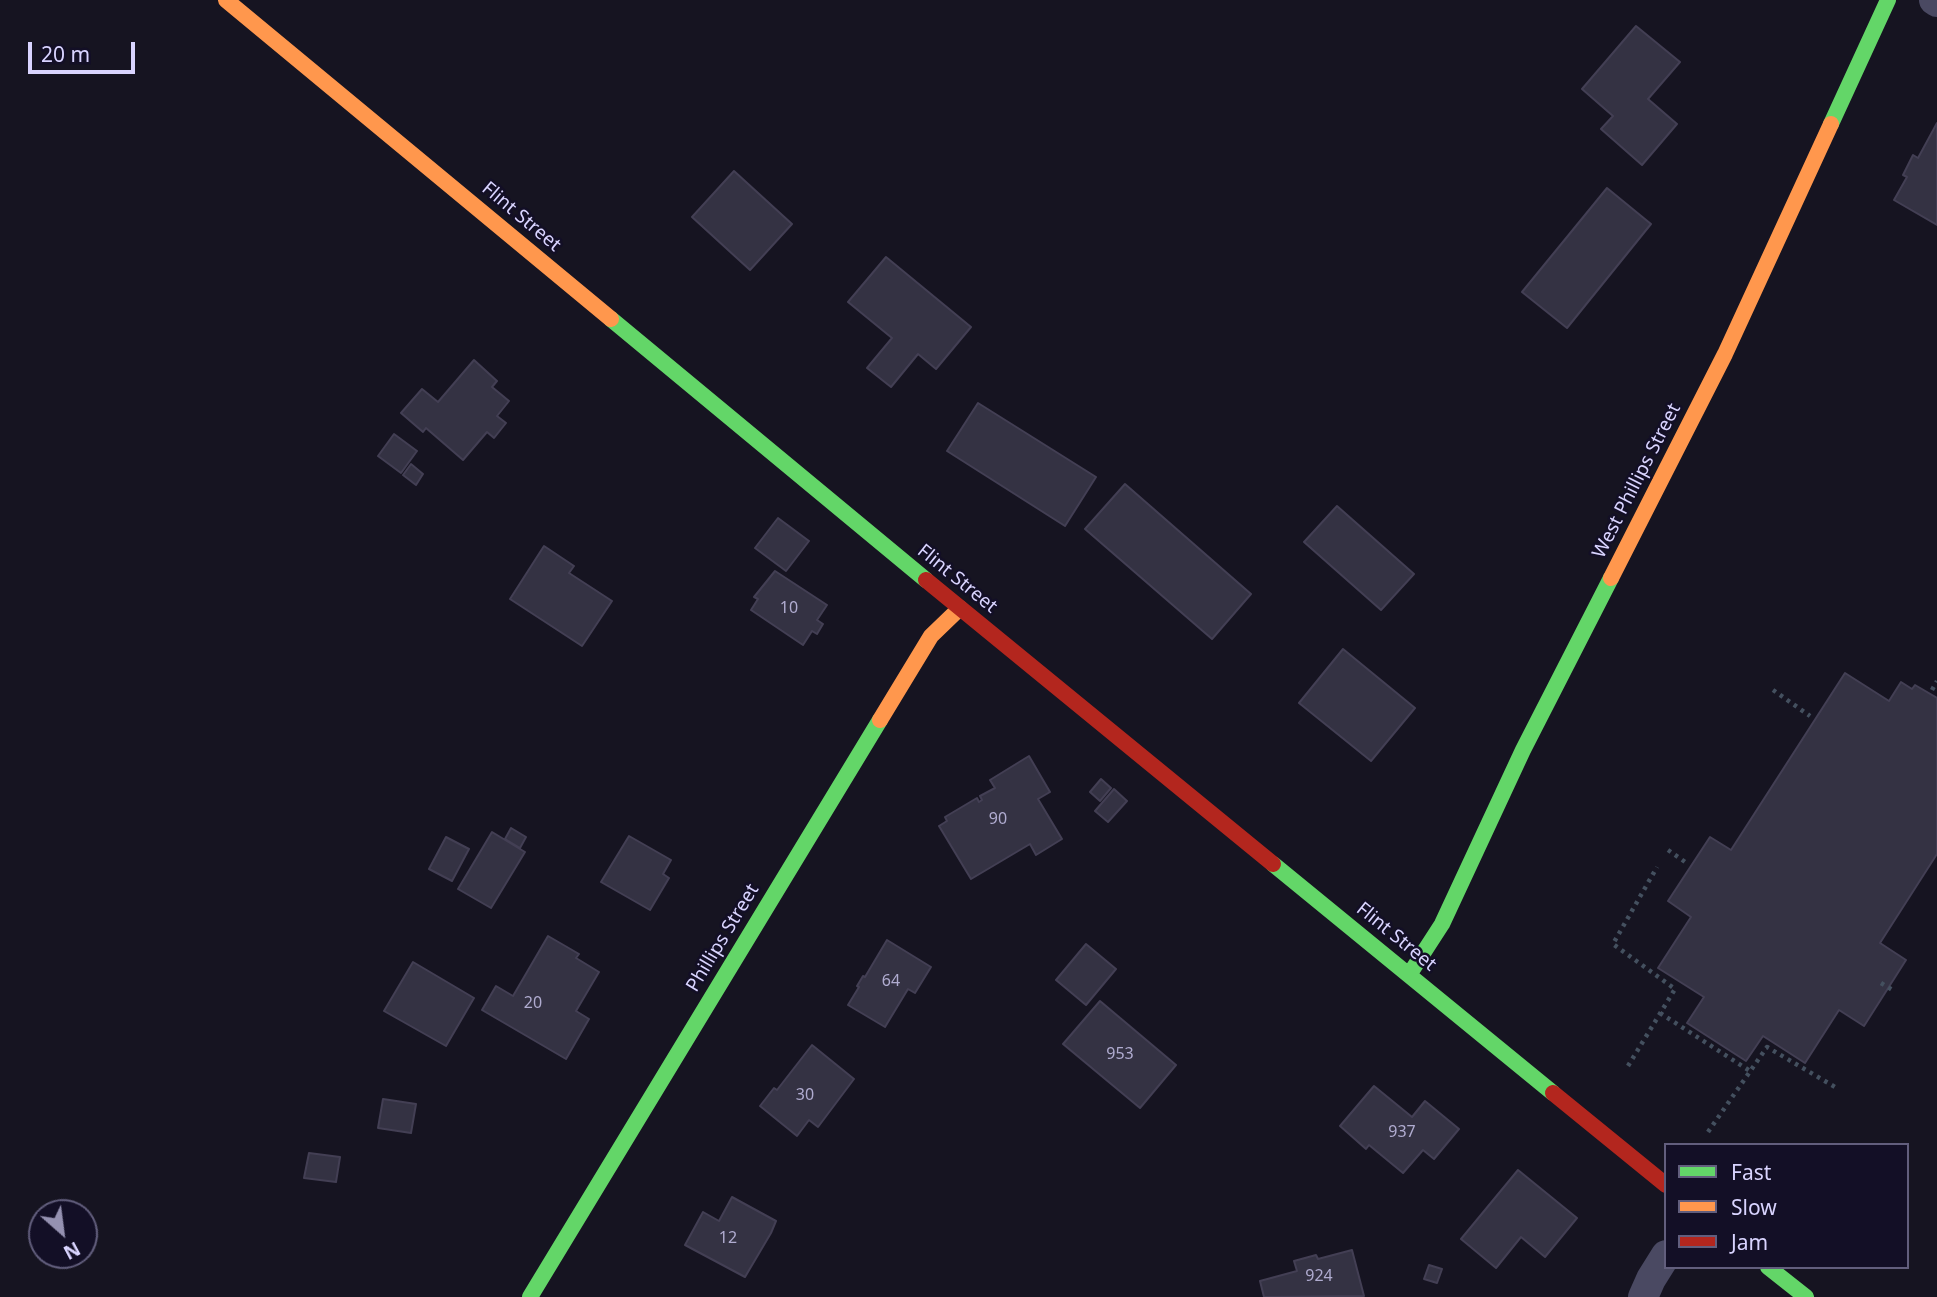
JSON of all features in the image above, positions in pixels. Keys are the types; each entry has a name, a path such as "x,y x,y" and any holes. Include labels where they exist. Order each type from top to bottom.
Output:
{"street":[{"name":"Flint Street","path":"226,0 960,608 1664,1183"},
{"name":"West Phillips Street","path":"1409,975 1442,924 1523,750 1725,354 1888,0"},
{"name":"Phillips Street","path":"530,1297 931,636 960,608"},
{"path":"1643,1297 1664,1258"},
{"path":"1771,1269 1806,1297"}],"path":[{"path":"1932,690 1937,681"},
{"path":"1773,690 1810,716"},
{"path":"1668,850 1688,864"},
{"path":"1628,1066 1675,989 1613,944 1657,867"},
{"path":"1881,983 1894,991"},
{"path":"1660,1013 1750,1071"},
{"path":"1708,1132 1767,1047 1835,1087"}],"building":[{"path":"1636,26 1680,62 1648,99 1677,124 1642,165 1601,129 1613,116 1582,89"},
{"path":"1937,123 1937,225 1894,200 1907,177 1903,175 1913,155 1918,158"},
{"path":"734,171 792,224 750,270 692,217"},
{"path":"1607,188 1651,224 1567,328 1522,292"},
{"path":"886,257 971,327 936,369 918,354 891,387 867,368 892,338 848,302"},
{"path":"474,360 497,381 492,387 509,401 497,416 506,423 494,438 487,432 463,460 426,428 423,432 401,413 422,389 438,402"},
{"path":"978,403 1096,477 1065,526 947,451"},
{"path":"394,434 417,451 401,473 378,456"},
{"path":"411,464 423,474 416,485 403,475"},
{"path":"1125,484 1251,594 1212,639 1085,529"},
{"path":"1337,506 1414,574 1381,610 1304,542"},
{"path":"778,518 809,541 786,571 755,548"},
{"path":"544,546 574,566 569,573 612,601 582,646 510,599"},
{"path":"775,571 827,605 817,620 823,624 817,634 812,631 803,645 751,610 758,599 754,597"},
{"path":"1343,649 1415,708 1371,761 1299,703"},
{"path":"1845,673 1889,701 1901,682 1912,689 1915,685 1937,698 1937,854 1880,943 1906,960 1864,1026 1839,1010 1805,1063 1763,1036 1746,1061 1687,1023 1704,997 1658,968 1691,917 1668,901 1710,837 1731,850"},
{"path":"1029,756 1050,792 1038,799 1062,839 1036,855 1030,844 971,879 939,826 947,821 945,817 977,798 979,802 982,800 980,796 995,788 990,780"},
{"path":"1101,779 1111,788 1100,801 1090,792"},
{"path":"1114,789 1127,801 1108,822 1095,811"},
{"path":"511,828 526,837 520,848 505,839"},
{"path":"492,832 525,852 491,908 458,889"},
{"path":"629,836 671,860 663,874 669,878 650,910 601,882"},
{"path":"446,837 469,849 452,881 429,869"},
{"path":"548,936 579,954 576,958 599,972 576,1011 589,1019 566,1059 482,1010 496,986 513,996"},
{"path":"887,940 931,967 915,993 908,989 885,1027 848,1005"},
{"path":"1086,944 1116,969 1086,1005 1056,980"},
{"path":"413,962 474,998 446,1046 384,1011"},
{"path":"1100,1001 1176,1065 1140,1108 1063,1044"},
{"path":"812,1045 854,1079 818,1127 809,1120 797,1136 760,1106 774,1088 777,1090"},
{"path":"1374,1086 1412,1117 1425,1101 1459,1129 1434,1159 1423,1150 1403,1173 1369,1145 1366,1149 1340,1126"},
{"path":"383,1099 416,1104 411,1133 378,1128"},
{"path":"309,1153 340,1157 336,1182 304,1178"},
{"path":"1518,1170 1577,1218 1545,1257 1521,1237 1496,1268 1461,1239"},
{"path":"732,1197 776,1221 745,1277 685,1245 703,1212 719,1221"},
{"path":"1352,1250 1364,1296 1264,1297 1260,1281 1297,1271 1294,1261 1316,1255 1318,1259"},
{"path":"1429,1265 1442,1269 1437,1283 1424,1279"}],"traffic: fast":[{"path":"1831,124 1888,0"},
{"path":"611,319 926,580"},
{"path":"1409,975 1442,924 1523,750 1611,578"},
{"path":"530,1297 880,720"},
{"path":"1273,864 1553,1093"},
{"path":"1771,1269 1806,1297"}],"traffic: slow":[{"path":"226,0 611,319"},
{"path":"1611,578 1725,354 1831,124"},
{"path":"880,720 931,636 960,608"}],"traffic: jam":[{"path":"926,580 1273,864"},
{"path":"1553,1093 1664,1183"}]}
